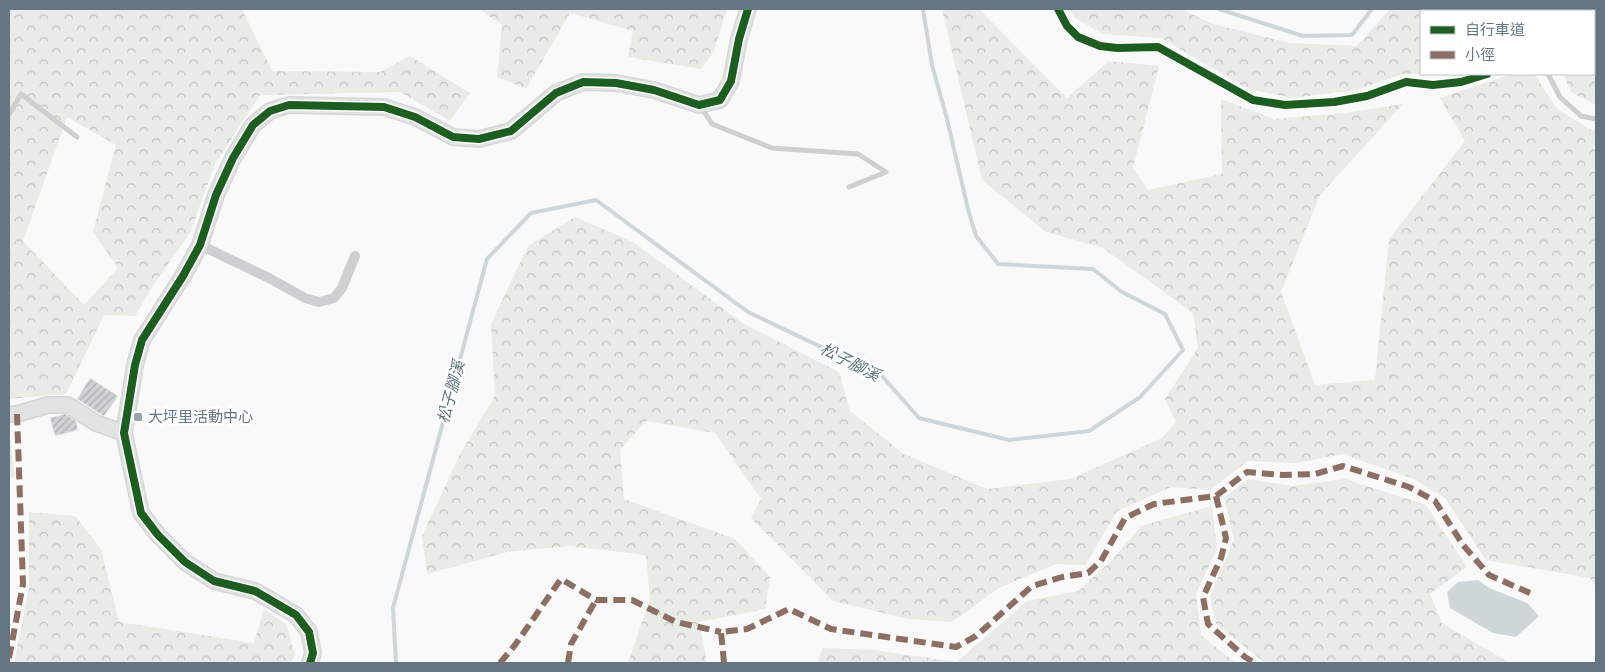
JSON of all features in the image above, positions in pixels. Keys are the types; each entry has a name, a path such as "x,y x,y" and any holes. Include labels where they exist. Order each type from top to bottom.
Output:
{"street":[{"path":"310,663 313,653 309,632 296,615 255,591 214,581 185,562 158,535 141,513 124,433 135,365 142,340 200,246 216,196 233,158 253,126 270,111 289,105 384,107 415,116 453,137 479,139 511,131 556,94 583,82 616,83 654,90 699,105 720,100 731,81 739,39 748,9"},
{"path":"1058,9 1067,26 1078,37 1100,46 1117,48 1158,47 1253,100 1285,105 1334,102 1367,96 1406,82 1432,85 1461,82 1484,75"},
{"path":"200,246 268,278 305,298 319,302 334,298 342,288 355,256"},
{"path":"9,414 17,414 48,405 68,405 96,423 124,433"}],"lane":[{"path":"1549,75 1560,97 1581,116 1596,119"},
{"path":"9,115 21,94 77,137"},
{"path":"699,105 712,124 772,148 858,154 886,172 849,187"}],"green space":[{"path":"9,9 242,9 272,71 380,72 410,56 470,93 450,121 400,92 260,95 215,164 190,233 154,284 135,316 104,315 66,394 9,399","holes":["67,117 116,145 93,232 118,268 84,305 23,241"]},
{"path":"479,9 727,9 714,51 701,69 628,57 633,31 570,13 526,89 497,77 502,25"},
{"path":"942,9 979,9 1067,98 1109,61 1159,66 1133,168 1148,190 1222,174 1221,99 1275,119 1346,113 1403,104 1320,195 1281,292 1315,385 1375,380 1389,239 1465,141 1440,98 1509,75 1535,75 1557,109 1591,130 1596,128 1596,145 1592,147 1596,151 1596,587 1590,578 1486,560 1445,498 1414,479 1342,454 1297,463 1248,461 1210,490 1171,487 1117,511 1085,565 1056,564 999,588 952,622 908,619 833,601 751,518 761,499 715,433 646,421 620,450 624,499 735,539 770,577 765,609 699,622 707,663 628,663 650,599 646,555 569,546 507,552 427,574 422,536 460,454 495,396 491,324 528,246 575,217 633,242 744,324 839,372 850,411 904,454 987,489 1070,479 1162,438 1176,422 1165,399 1198,348 1193,313 1103,248 1046,232 982,180"},
{"path":"1069,9 1181,9 1213,24 1289,43 1357,46 1390,9 1548,9 1420,10 1420,74 1403,74 1356,90 1292,98 1248,89 1161,38 1103,34 1075,18"},
{"path":"1595,18 1596,105 1571,92 1563,75 1595,75"},
{"path":"9,430 15,477 9,478"},
{"path":"1248,479 1292,486 1345,479 1426,505 1467,567 1430,594 1442,623 1510,663 1265,663 1216,624 1210,597 1234,539 1224,498"},
{"path":"1212,506 1217,549 1196,593 1201,635 1236,663 817,663 823,648 874,650 957,662 1027,601 1078,591 1112,560 1141,526"},
{"path":"29,512 75,516 101,549 119,622 254,643 264,609 287,625 295,656 290,663 14,663 29,588"}],"shaded area":[{"path":"1478,580 1489,588 1527,603 1539,616 1516,637 1493,633 1450,608 1447,592 1458,582"}],"building":[{"path":"90,378 118,396 104,416 77,399"},
{"path":"65,414 76,421 78,430 55,436 50,418"}],"waterway":[{"name":"松子腳溪","path":"396,663 393,608 487,259 531,213 596,200 748,312 882,376 919,418 1009,440 1089,431 1140,397 1183,350 1165,314 1122,292 1093,269 998,264 976,236 932,65 923,9"},
{"name":"松子腳溪","path":"1219,9 1303,36 1352,35 1372,9"}],"marked path":[{"path":"9,658 23,584 17,414"},
{"path":"724,663 721,632 747,629 789,609 831,629 956,647 976,636 1032,586 1062,577 1088,573 1101,561 1125,518 1154,504 1216,496 1247,472 1282,475 1315,474 1343,466 1409,487 1435,501 1463,545 1489,575 1530,593"},
{"path":"1216,496 1226,538 1221,558 1203,597 1208,624 1245,657 1255,663"},
{"path":"500,663 515,645 561,579 596,600 632,600 676,622 721,632"},
{"path":"568,663 571,644 596,600"}],"cycle path":[{"path":"310,663 313,653 309,632 296,615 255,591 214,581 185,562 158,535 141,513 124,433 135,365 142,340 183,276 200,245 216,195 233,158 253,125 270,111 289,105 384,107 415,117 453,137 479,139 511,131 556,93 583,82 616,83 654,90 699,105 720,100 731,81 739,39 748,9"},
{"path":"1058,9 1067,26 1078,37 1100,46 1117,48 1158,47 1253,100 1285,105 1334,102 1367,96 1406,82 1433,85 1461,82 1484,75"}],"place":[{"name":"大坪里活動中心","path":"138,417"}]}
